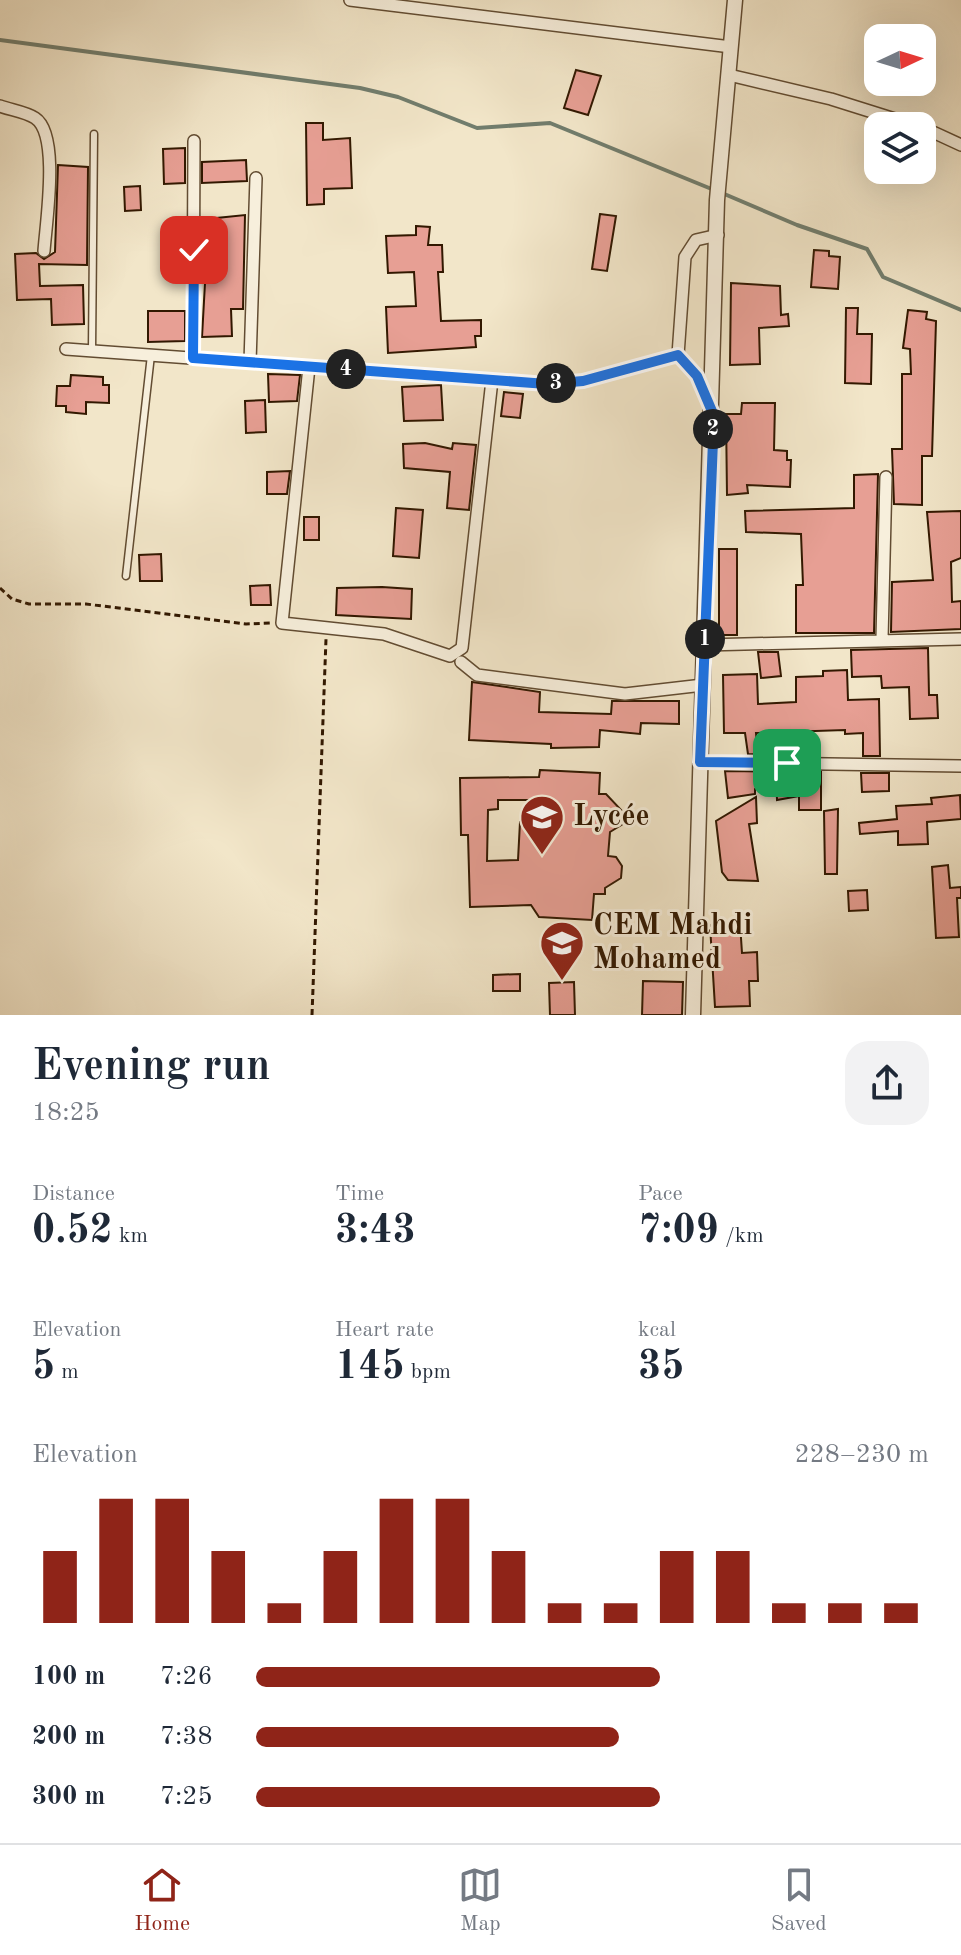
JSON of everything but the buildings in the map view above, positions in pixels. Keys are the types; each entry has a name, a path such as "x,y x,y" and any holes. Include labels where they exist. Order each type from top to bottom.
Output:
{"street":[{"path":"350,0 731,47"},
{"path":"693,1015 714,416 717,200 735,0"},
{"path":"729,75 872,112"},
{"path":"0,106 35,118 46,129 50,147 44,251"},
{"path":"936,134 961,145"},
{"path":"193,358 194,141"},
{"path":"250,362 256,178"},
{"path":"714,416 697,376 678,355 685,257 696,240 718,235"},
{"path":"66,349 547,384 583,381 678,355"},
{"path":"309,367 282,623 384,634 450,656 462,648 492,380"},
{"path":"882,639 886,477"},
{"path":"705,645 961,639"},
{"path":"461,662 477,675 625,694 703,685"},
{"path":"700,762 961,766"}],"lane":[{"path":"92,351 94,134"},
{"path":"126,576 151,355"}],"path":[{"path":"0,588 12,599 29,604 102,606 246,624 282,623"},
{"path":"312,1015 326,627"}],"waterway":[{"path":"0,40 360,88 398,97 477,128 550,123 714,190"},
{"path":"722,193 797,225 867,249 883,277 961,310"}],"place":[{"name":"Lycée","path":"542,856"},
{"name":"CEM Mahdi Mohamed","path":"562,982"}],"route":[{"path":"194,250 193,358 547,384 583,381 678,355 697,376 714,416 700,762 787,763"}]}
